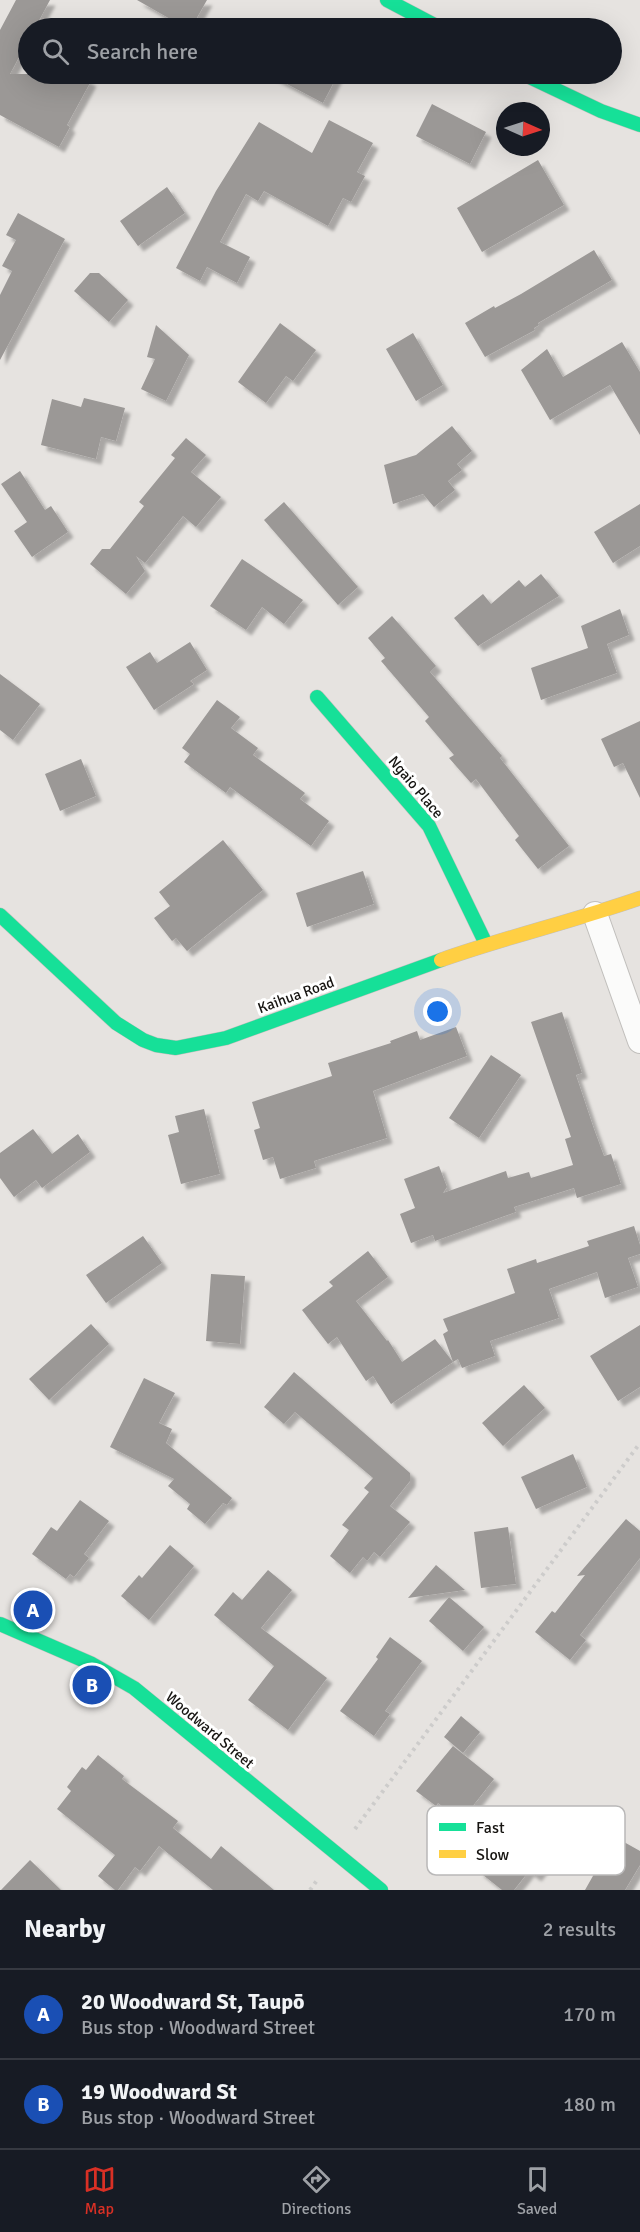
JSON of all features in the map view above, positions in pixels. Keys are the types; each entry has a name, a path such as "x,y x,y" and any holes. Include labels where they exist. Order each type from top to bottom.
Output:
{"street":[{"path":"387,0 421,18"},
{"path":"544,84 601,111 640,125"},
{"name":"Ngaio Place","path":"317,697 429,826 486,944"},
{"name":"Kaihua Road","path":"0,915 116,1023 143,1040 176,1048 226,1038 486,944 595,914 640,898"},
{"path":"595,914 640,1041"},
{"name":"Woodward Street","path":"0,1624 92,1664 134,1688 381,1890"}],"path":[{"path":"309,1890 640,1443"}],"building":[{"path":"16,0 50,0 40,18 18,18 18,59 10,74 18,74 18,84 89,84 67,125 70,127 59,147 0,115 0,30"},
{"path":"137,0 207,0 197,18 168,18"},
{"path":"287,84 333,84 323,103"},
{"path":"432,104 486,132 470,164 416,136"},
{"path":"329,120 373,143 357,172 365,176 351,202 343,198 328,226 264,191 258,201 246,194 220,242 250,257 237,283 207,267 200,281 176,268 216,191 259,122 312,153"},
{"path":"538,160 564,205 482,252 457,208"},
{"path":"167,187 185,213 138,246 120,221"},
{"path":"18,213 65,239 0,360 0,295 12,271 2,266 16,240 6,235"},
{"path":"594,250 612,280 538,323 535,330 485,357 465,323 521,294"},
{"path":"90,273 99,273 128,300 109,322 74,291"},
{"path":"280,323 316,350 293,381 286,376 266,403 238,382"},
{"path":"156,325 189,355 166,401 141,389 155,359 147,357"},
{"path":"413,333 443,385 416,401 386,349"},
{"path":"622,342 640,372 640,435 610,385 550,420 521,370 547,349 563,377"},
{"path":"84,398 125,408 116,441 101,437 96,459 41,445 52,399 81,407"},
{"path":"452,426 472,451 457,464 462,470 448,481 455,490 434,507 423,494 393,504 384,465 416,455"},
{"path":"186,438 206,455 191,472 221,497 196,527 183,516 145,563 136,556 145,571 126,594 90,564 102,549 110,549 144,506 139,502 175,458 171,455"},
{"path":"20,471 45,510 51,506 68,532 32,557 14,531 27,522 1,484"},
{"path":"284,502 358,587 338,605 264,520"},
{"path":"640,504 640,546 613,563 594,532"},
{"path":"242,559 303,600 284,624 262,607 246,630 210,606"},
{"path":"541,574 559,596 478,646 454,618 483,594 491,604 519,580 525,587"},
{"path":"620,609 629,635 607,644 617,673 541,700 531,668 588,648 581,626"},
{"path":"392,616 436,666 430,672 502,756 500,758 569,846 538,869 515,840 519,836 476,779 471,783 449,758 454,755 425,721 429,717 381,661 385,658 368,638"},
{"path":"190,642 207,670 190,681 194,684 154,710 126,667 150,652 157,663"},
{"path":"0,674 40,704 13,740 0,730"},
{"path":"217,700 240,717 231,728 258,748 253,755 305,793 300,799 329,821 311,846 230,787 226,793 184,762 190,754 182,748"},
{"path":"640,721 640,798 623,763 614,767 601,739"},
{"path":"81,759 96,796 60,811 45,774"},
{"path":"223,840 263,890 187,951 176,938 172,941 154,918 170,906 159,892"},
{"path":"363,871 374,904 307,927 296,893"},
{"path":"562,1012 582,1073 576,1075 594,1129 604,1156 611,1154 621,1184 577,1198 574,1188 514,1207 516,1212 435,1241 433,1235 411,1243 400,1214 415,1208 404,1179 439,1166 447,1187 443,1193 506,1171 508,1178 529,1172 531,1178 573,1165 565,1139 571,1137 531,1022"},
{"path":"456,1027 467,1056 373,1091 387,1138 314,1161 316,1168 280,1179 273,1157 263,1160 254,1130 260,1128 252,1102 332,1076 328,1063 391,1043 390,1041 417,1031 420,1040"},
{"path":"491,1055 521,1075 479,1138 449,1118"},
{"path":"204,1109 220,1174 181,1184 168,1135 179,1132 175,1116"},
{"path":"33,1129 52,1154 78,1134 90,1152 42,1188 36,1180 14,1197 0,1178 0,1153"},
{"path":"634,1226 640,1245 640,1254 628,1258 638,1287 605,1298 597,1272 549,1289 559,1318 490,1341 495,1356 462,1368 458,1359 453,1362 443,1334 448,1331 443,1319 515,1293 507,1269 536,1259 537,1263 589,1246 587,1241"},
{"path":"143,1236 162,1263 106,1303 86,1275"},
{"path":"368,1251 388,1277 356,1301 388,1340 402,1362 435,1339 453,1362 391,1404 373,1376 366,1381 337,1337 328,1344 302,1310 333,1286 329,1282"},
{"path":"211,1274 245,1276 240,1344 206,1341"},
{"path":"91,1324 109,1344 49,1400 29,1379"},
{"path":"640,1325 640,1387 618,1401 590,1356"},
{"path":"294,1372 410,1473 410,1481 390,1506 410,1522 380,1557 374,1552 367,1561 363,1557 350,1573 330,1556 349,1530 342,1525 369,1492 364,1488 373,1478 295,1412 284,1424 264,1407"},
{"path":"144,1378 175,1393 159,1423 172,1429 166,1443 232,1498 227,1505 223,1503 205,1524 187,1509 190,1504 168,1486 174,1479 110,1447"},
{"path":"524,1385 545,1408 503,1446 482,1423"},
{"path":"573,1454 587,1487 536,1509 521,1477"},
{"path":"80,1500 109,1521 84,1554 89,1558 74,1577 70,1574 66,1579 32,1554 51,1527 57,1531"},
{"path":"626,1519 640,1531 640,1558 580,1635 586,1640 570,1660 535,1632 552,1611 555,1613 585,1575 577,1576"},
{"path":"508,1527 516,1584 481,1588 474,1532"},
{"path":"170,1545 194,1566 149,1620 121,1596 139,1575 142,1578"},
{"path":"436,1565 465,1590 408,1598"},
{"path":"268,1570 292,1590 261,1628 327,1678 288,1730 248,1700 274,1666 214,1615 233,1592 242,1600"},
{"path":"449,1597 484,1627 463,1651 429,1621"},
{"path":"390,1637 422,1661 385,1711 390,1714 374,1736 340,1711 378,1659 376,1657"},
{"path":"461,1716 480,1732 463,1753 444,1737"},
{"path":"453,1746 494,1779 473,1806 442,1806 438,1803 436,1806 416,1791"},
{"path":"98,1755 124,1776 122,1779 178,1821 173,1828 211,1859 221,1846 274,1890 213,1890 159,1846 140,1871 135,1867 118,1890 115,1890 98,1876 115,1855 57,1809 71,1791 67,1787 82,1767 86,1770"},
{"path":"625,1843 640,1851 640,1865 625,1890 585,1890 593,1875 625,1875"},
{"path":"30,1860 61,1890 1,1890"},
{"path":"483,1875 526,1875 514,1890 502,1890"}],"traffic: fast":[{"path":"387,0 421,18"},
{"path":"544,84 601,111 640,125"},
{"path":"317,697 429,826 486,944"},
{"path":"0,915 116,1023 143,1040 176,1048 226,1038 441,960"},
{"path":"0,1624 92,1664 134,1688 381,1890"}],"traffic: slow":[{"path":"441,960 640,898"}],"place":[{"name":"20 Woodward St, Taupō","path":"33,1610"},
{"name":"19 Woodward St","path":"92,1685"}]}
